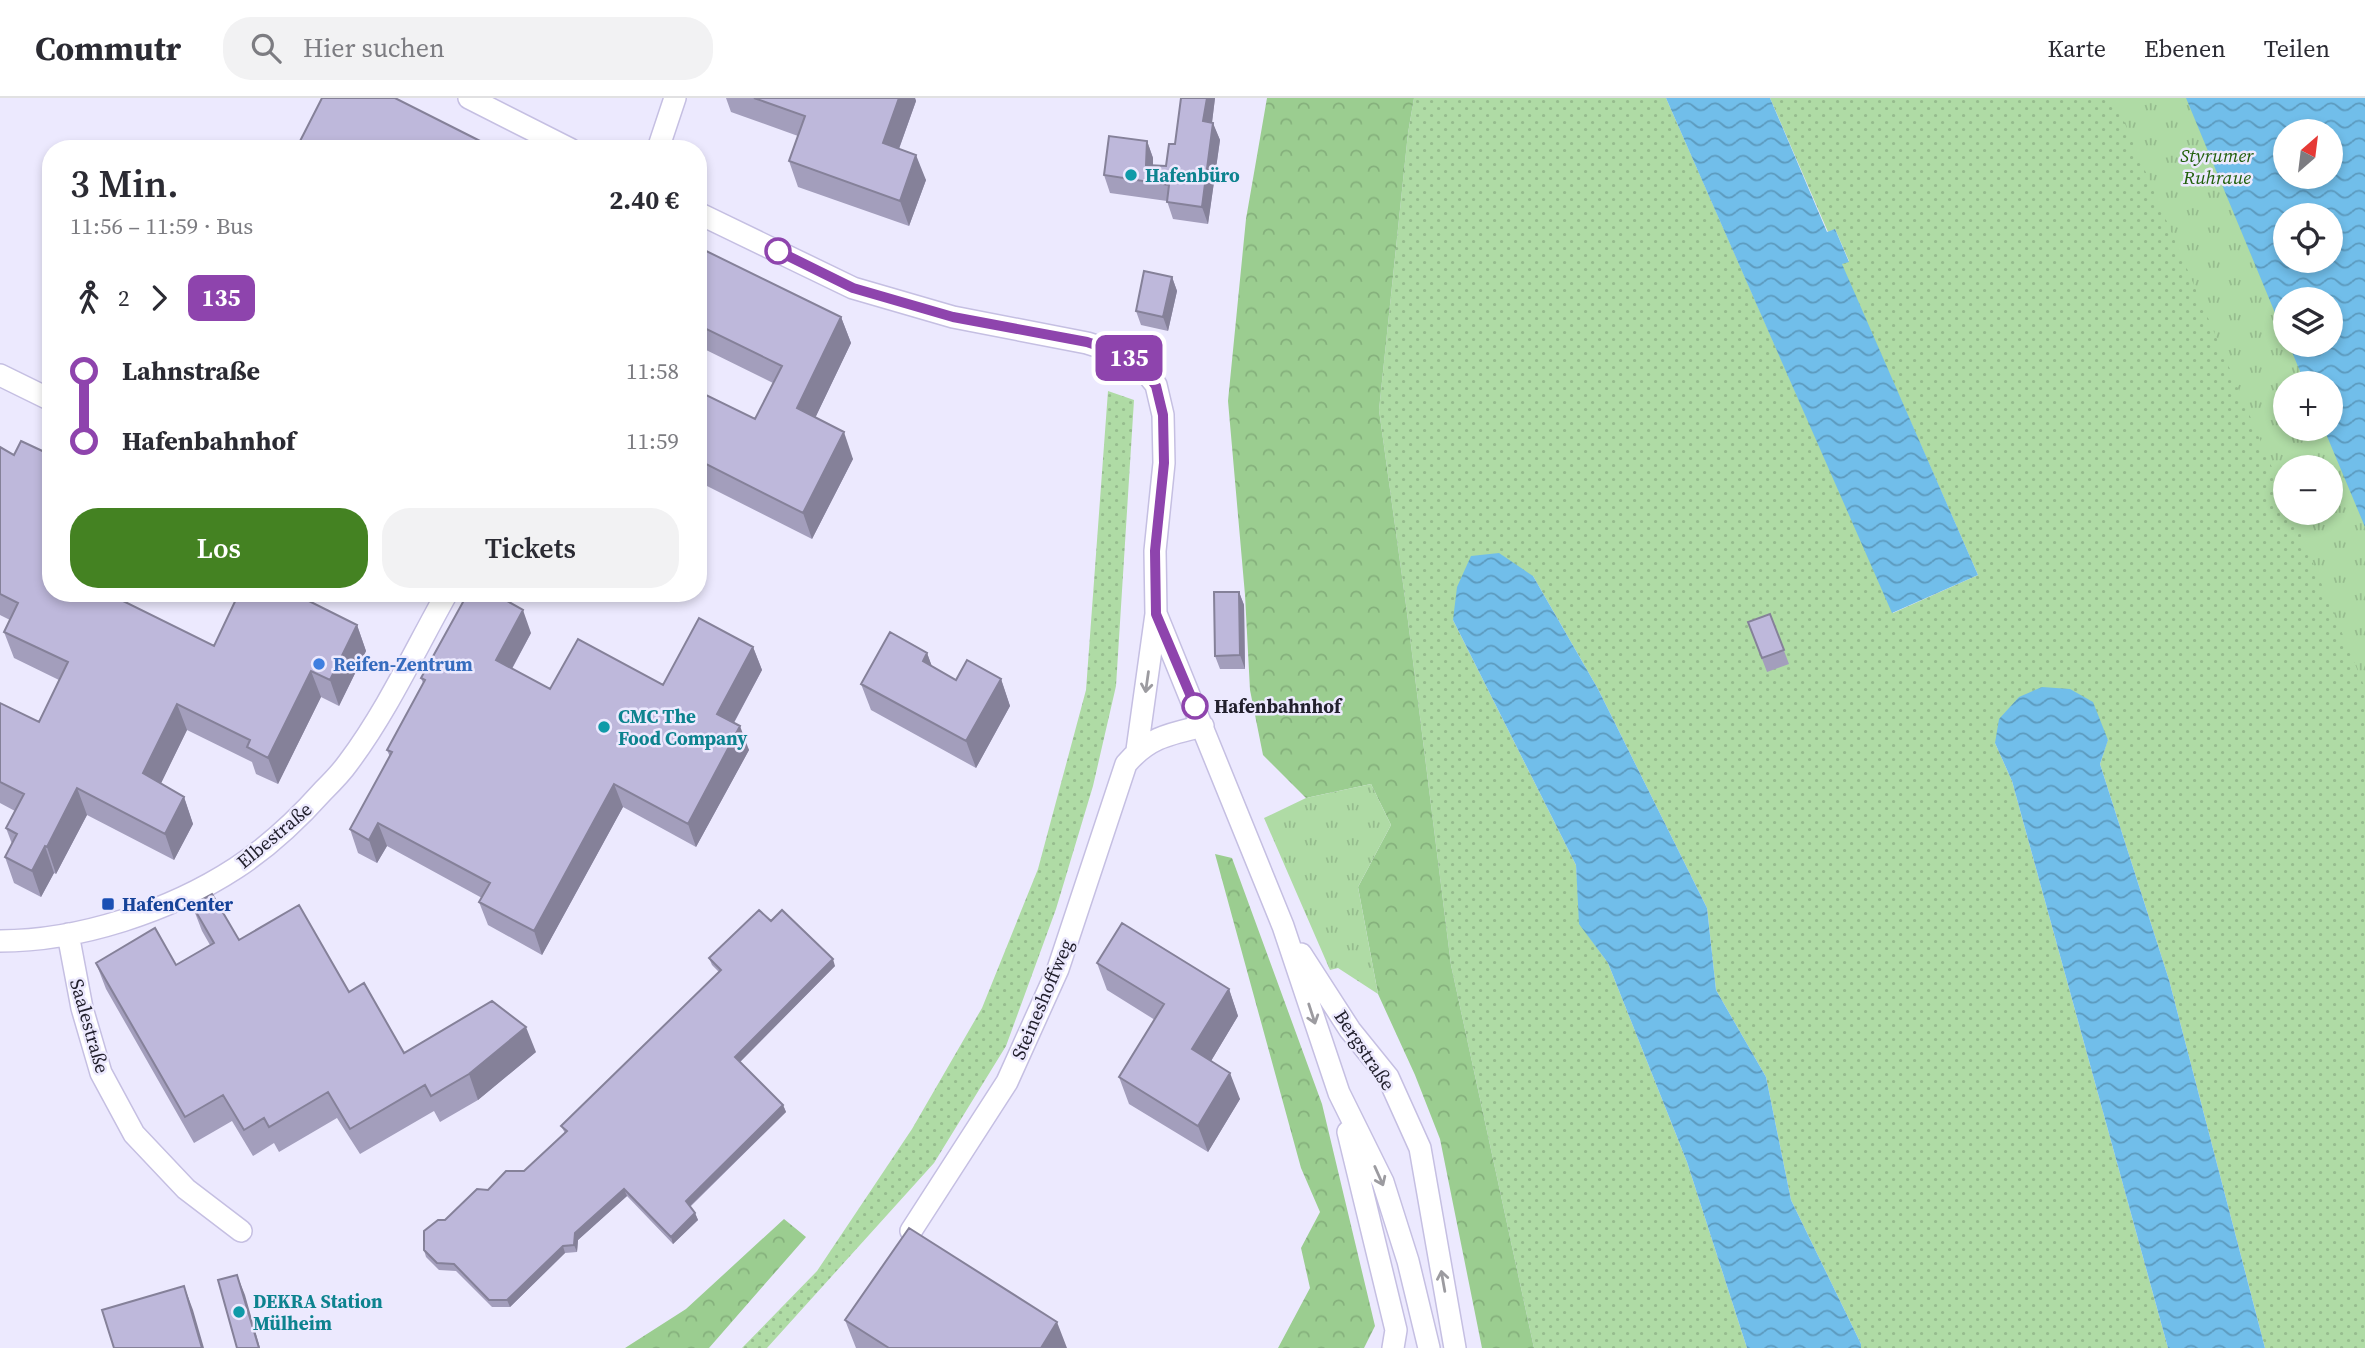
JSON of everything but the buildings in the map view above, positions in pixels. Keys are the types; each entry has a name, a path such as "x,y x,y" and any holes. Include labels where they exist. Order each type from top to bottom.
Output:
{"street":[{"path":"469,98 552,140"},
{"path":"661,140 675,98"},
{"name":"Steineshoffweg","path":"707,217 853,288 953,317 1087,342 1122,354 1140,365 1156,386 1163,415 1164,463 1155,551 1156,614 1138,750 1126,764 1058,969 1007,1082 911,1231"},
{"path":"0,375 42,396"},
{"name":"Elbestraße","path":"0,941 68,934 103,926 182,898 237,867 300,817 348,764 442,602"},
{"name":"Bergstraße","path":"1156,614 1283,926 1339,1093 1382,1182 1408,1261 1429,1348"},
{"path":"1138,750 1159,737 1203,726"},
{"name":"Bergstraße","path":"1283,926 1350,1030 1388,1077 1420,1148 1455,1348"},
{"name":"Saalestraße","path":"68,934 82,1008 101,1073 134,1134 186,1189 241,1231"},
{"path":"1339,1093 1396,1330 1392,1348"}],"green space":[{"path":"1267,98 1414,98 1379,410 1451,965 1534,1348 1482,1348 1440,1139 1415,1075 1378,994 1358,887 1391,825 1371,784 1306,798 1263,755 1250,690 1245,595 1228,401 1246,219"},
{"path":"1414,98 1666,98 1893,613 1978,575 1841,264 1849,261 1835,229 1828,232 1770,98 2186,98 2273,313 2273,357 2286,357 2286,371 2273,371 2273,441 2329,441 2335,455 2273,455 2273,525 2343,525 2343,474 2365,527 2365,1348 2265,1348 2169,980 2100,764 2108,739 1995,743 2012,781 2168,1348 1861,1348 1791,1200 1766,1077 1716,990 1707,908 1598,689 1533,576 1453,620 1576,865 1580,924 1608,963 1687,1162 1747,1348 1534,1348 1451,965 1379,410"},
{"name":"Styrumer Ruhraue","path":"2114,98 2313,98 2296,119 2273,119 2273,189 2338,189 2365,239 2365,688 2297,525 2343,525 2343,455 2273,455 2273,470"},
{"path":"1108,391 1134,400 1116,686 1093,786 1056,909 1006,1046 934,1163 767,1348 742,1348 817,1271 912,1129 982,1008 1038,869 1086,690"},
{"path":"1371,784 1391,825 1358,887 1378,994 1338,968 1330,970 1264,818 1306,798"},
{"path":"1215,854 1232,858 1322,1104 1375,1326 1364,1348 1278,1348 1310,1288 1301,1248 1320,1212 1301,1168"},
{"path":"784,1219 806,1237 709,1348 625,1348 686,1309"}],"water":[{"path":"1666,98 1770,98 1827,232 1835,229 1849,262 1842,264 1978,575 1892,613"},
{"path":"2186,98 2365,98 2365,527 2343,474 2343,455 2335,455 2329,441 2343,441 2343,371 2300,371 2294,357 2343,357 2343,287 2273,287 2273,308"},
{"path":"1499,553 1533,576 1598,689 1707,908 1716,990 1766,1077 1791,1200 1861,1348 1747,1348 1687,1162 1608,963 1579,924 1576,865 1453,620 1457,587 1471,556"},
{"path":"2042,687 2070,689 2093,702 2108,740 2100,764 2169,980 2265,1348 2168,1348 2012,781 1995,743 1999,719 2019,697"}],"bus line":[{"name":"135","path":"778,251 853,288 953,317 1087,342 1122,354 1140,365 1156,386 1163,415 1164,463 1155,551 1156,614 1195,706"}],"place":[{"name":"Hafenbüro","path":"1131,175"},
{"name":"Reifen-Zentrum","path":"319,664"},
{"name":"Hafenbahnhof","path":"1195,706"},
{"name":"CMC The Food Company","path":"604,727"},
{"name":"HafenCenter","path":"108,904"},
{"name":"DEKRA Station Mülheim","path":"239,1312"}]}
